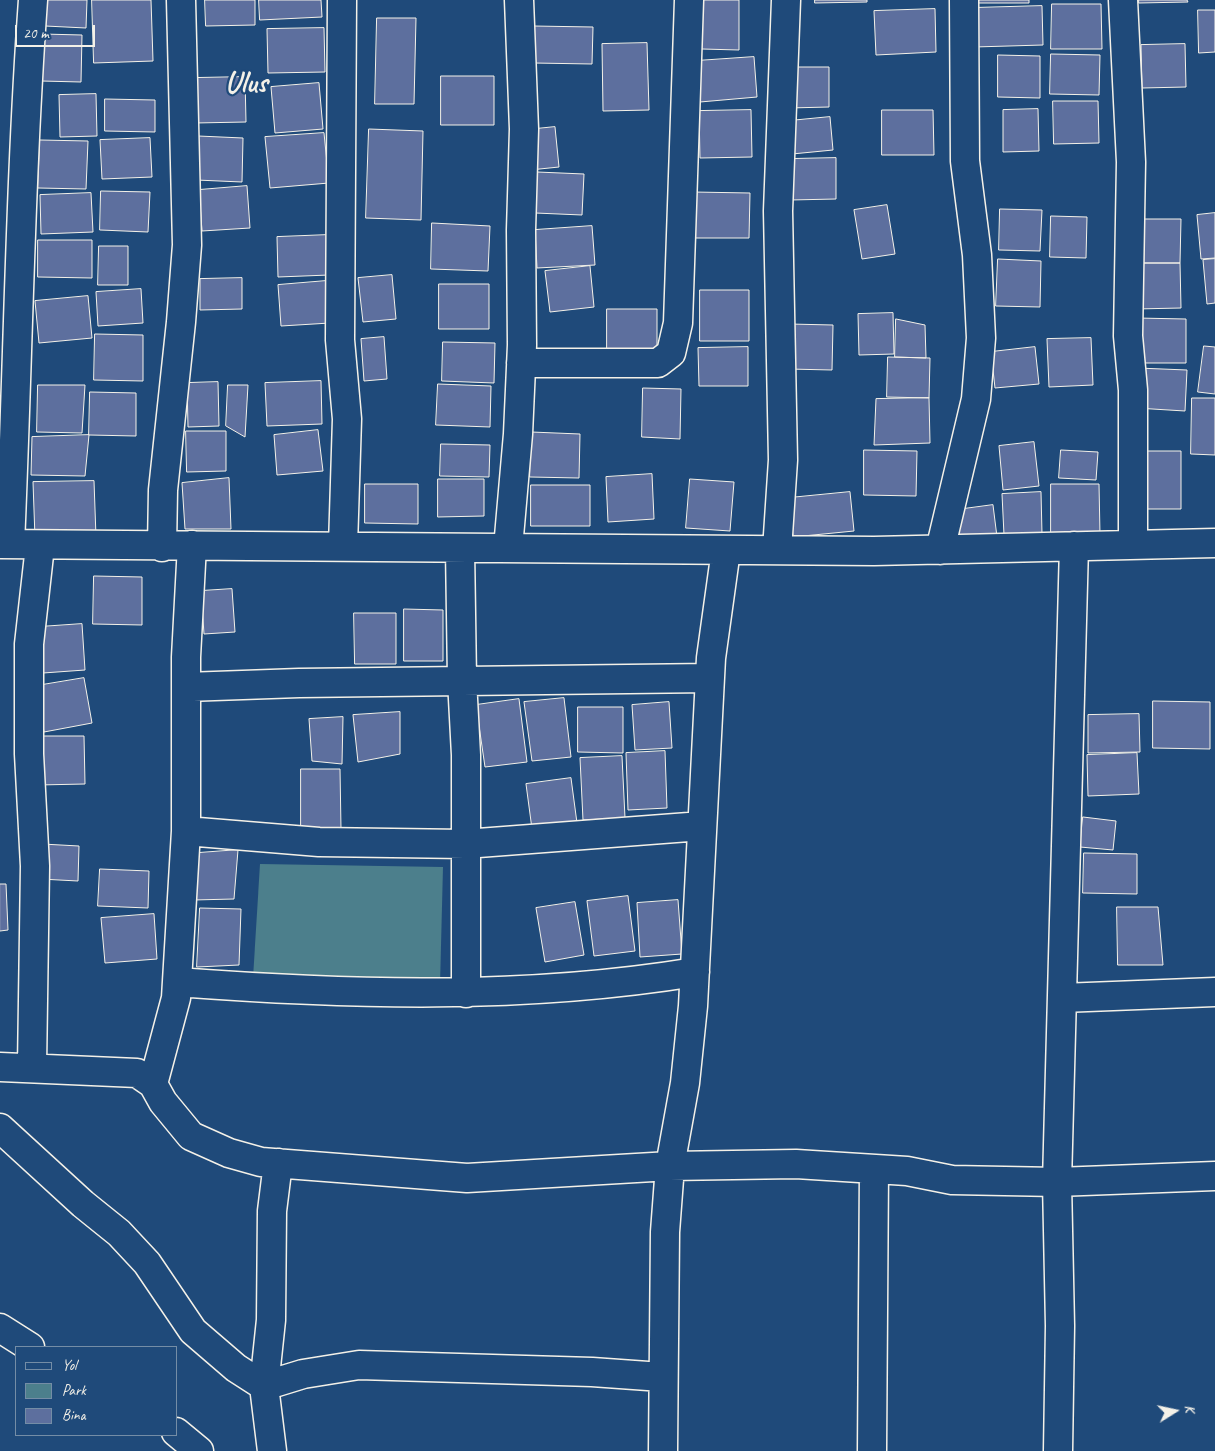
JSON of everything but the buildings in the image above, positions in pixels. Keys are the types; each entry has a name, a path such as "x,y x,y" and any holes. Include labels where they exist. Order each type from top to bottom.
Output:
{"street":[{"path":"33,0 24,134 22,255 5,544 40,546 140,544 162,547 192,545 940,550 1215,543"},
{"path":"162,547 164,481 182,322 187,245 181,0"},
{"path":"342,0 340,340 347,419 343,546"},
{"path":"508,548 518,434 521,363 524,129 519,0"},
{"path":"521,363 658,363 672,353 678,323 689,0"},
{"path":"777,550 783,460 778,212 786,0"},
{"path":"940,550 976,399 981,338 977,255 966,161 964,0"},
{"path":"1123,0 1131,162 1128,336 1133,390 1133,545"},
{"path":"153,1084 166,1043 176,998 186,831 186,687 192,545"},
{"path":"32,1067 35,866 29,754 29,644 40,546"},
{"path":"1058,1451 1060,1326 1057,1182 1074,546"},
{"path":"460,548 462,680 466,755 466,993"},
{"path":"663,1451 662,1377 665,1232 670,1166 686,1083 695,972 710,678 726,550"},
{"path":"186,687 462,680 710,678"},
{"path":"186,831 319,842 465,844 702,826"},
{"path":"177,982 285,990 466,993 592,986 695,972"},
{"path":"1062,998 1215,992"},
{"path":"0,1066 137,1073 153,1084 163,1102 191,1136 229,1153 262,1162 467,1178 670,1166 796,1164 907,1171 952,1180 1057,1182 1215,1176"},
{"path":"0,1128 125,1239 147,1263 193,1332 236,1368 264,1386 303,1374 359,1365 552,1370 662,1377"},
{"path":"272,1451 264,1386 271,1320 272,1210 278,1163"},
{"path":"872,1451 874,1169"},
{"path":"0,1328 28,1346"},
{"path":"178,1434 199,1451"}],"green space":[{"path":"260,864 443,867 440,985 253,978"}],"district":[{"name":"Ulus","path":"246,84"}]}
